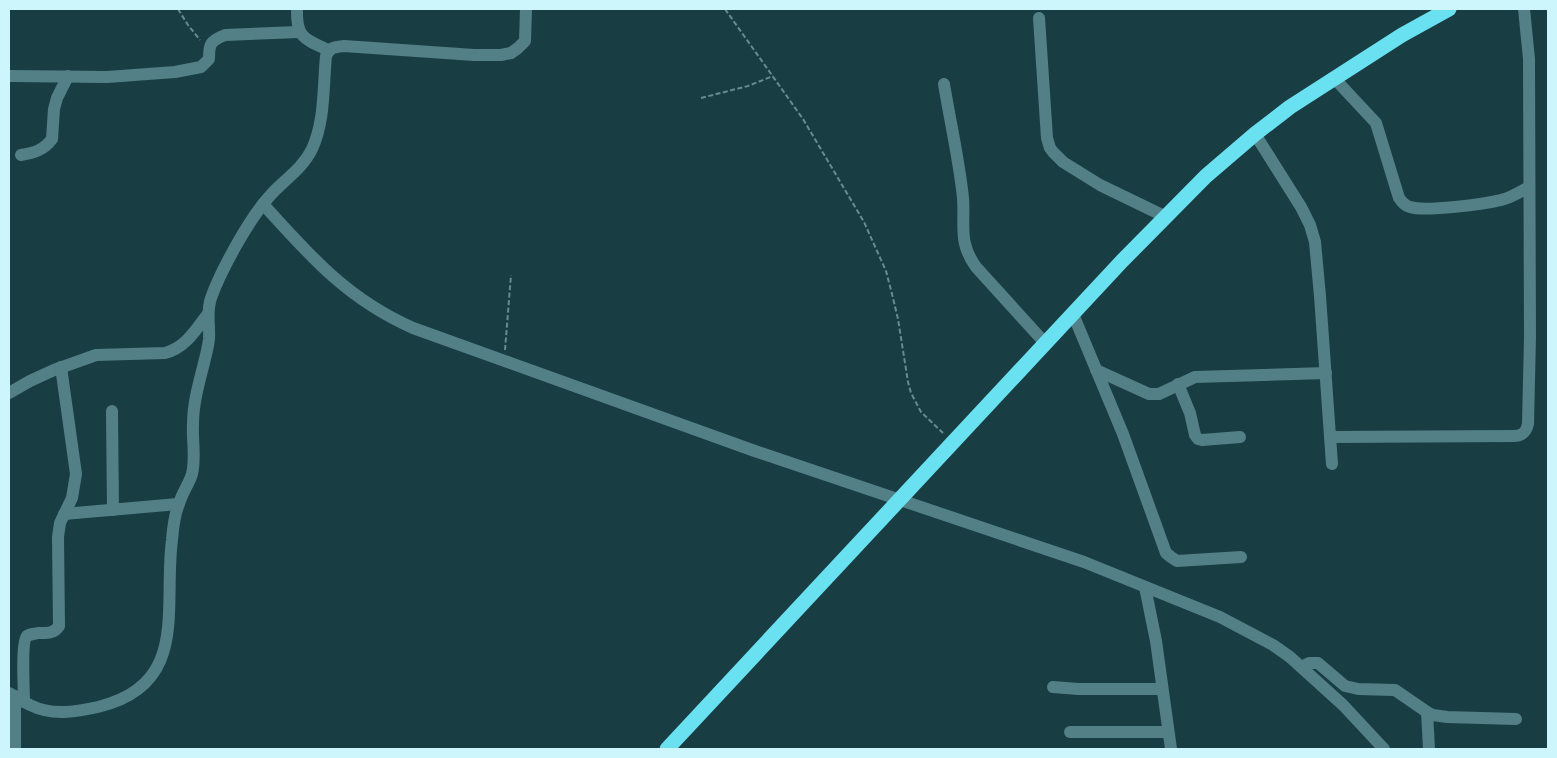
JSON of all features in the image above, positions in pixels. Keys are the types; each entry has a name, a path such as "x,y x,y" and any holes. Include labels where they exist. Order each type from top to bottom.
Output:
{"highway":[{"path":"667,749 1164,216 1206,176 1255,134 1290,108 1402,35 1449,9"}],"street":[{"path":"298,9 297,24 299,32 308,40 328,50"},
{"path":"16,697 42,710 58,713 82,711 107,705 121,699 134,692 154,673 166,644 170,618 172,535 178,504 192,474 192,423 209,339 207,315 212,296 241,238 269,197 306,160 312,149 322,114 328,50 344,46 474,55 511,53 525,41 526,9"},
{"path":"1330,437 1513,436 1523,434 1527,430 1530,337 1529,59 1524,9"},
{"path":"1039,18 1047,138 1050,148 1063,162 1100,185 1164,216"},
{"path":"9,76 107,77 175,72 206,64 211,43 225,35 299,32"},
{"path":"22,155 33,153 52,140 54,109 57,98 68,76"},
{"path":"1334,78 1376,123 1399,198 1403,204 1418,209 1450,207 1501,200 1529,187"},
{"path":"944,84 962,198 965,248 969,258 976,267 1045,343"},
{"path":"1255,134 1301,208 1310,225 1315,242 1332,464"},
{"path":"269,197 328,274 363,301 396,321 752,450 902,498 1067,556 1220,617 1253,633 1305,665 1384,749"},
{"path":"1072,314 1122,434 1166,553 1170,558 1177,561 1242,557"},
{"path":"9,394 30,381 61,367 96,355 165,353 173,351 182,346 207,315"},
{"path":"15,749 16,697 26,638 28,635 54,632 59,626 58,537 60,523 72,498 76,474 61,367"},
{"path":"1096,370 1149,394 1159,394 1168,391 1194,377 1326,373"},
{"path":"1178,384 1198,439 1240,437"},
{"path":"112,411 113,510"},
{"path":"64,514 178,504"},
{"path":"1145,587 1156,641 1171,749"},
{"path":"1305,665 1318,662 1340,682 1351,688 1395,690 1433,715 1516,719"},
{"path":"1053,687 1078,690 1162,689"},
{"path":"1426,712 1429,749"},
{"path":"1070,732 1168,732"}],"path":[{"path":"178,9 209,54"},
{"path":"725,9 803,119 839,177 876,246 886,271 896,311 911,393 921,412 952,442"},
{"path":"701,98 748,86 773,76"},
{"path":"506,343 511,275"}]}
